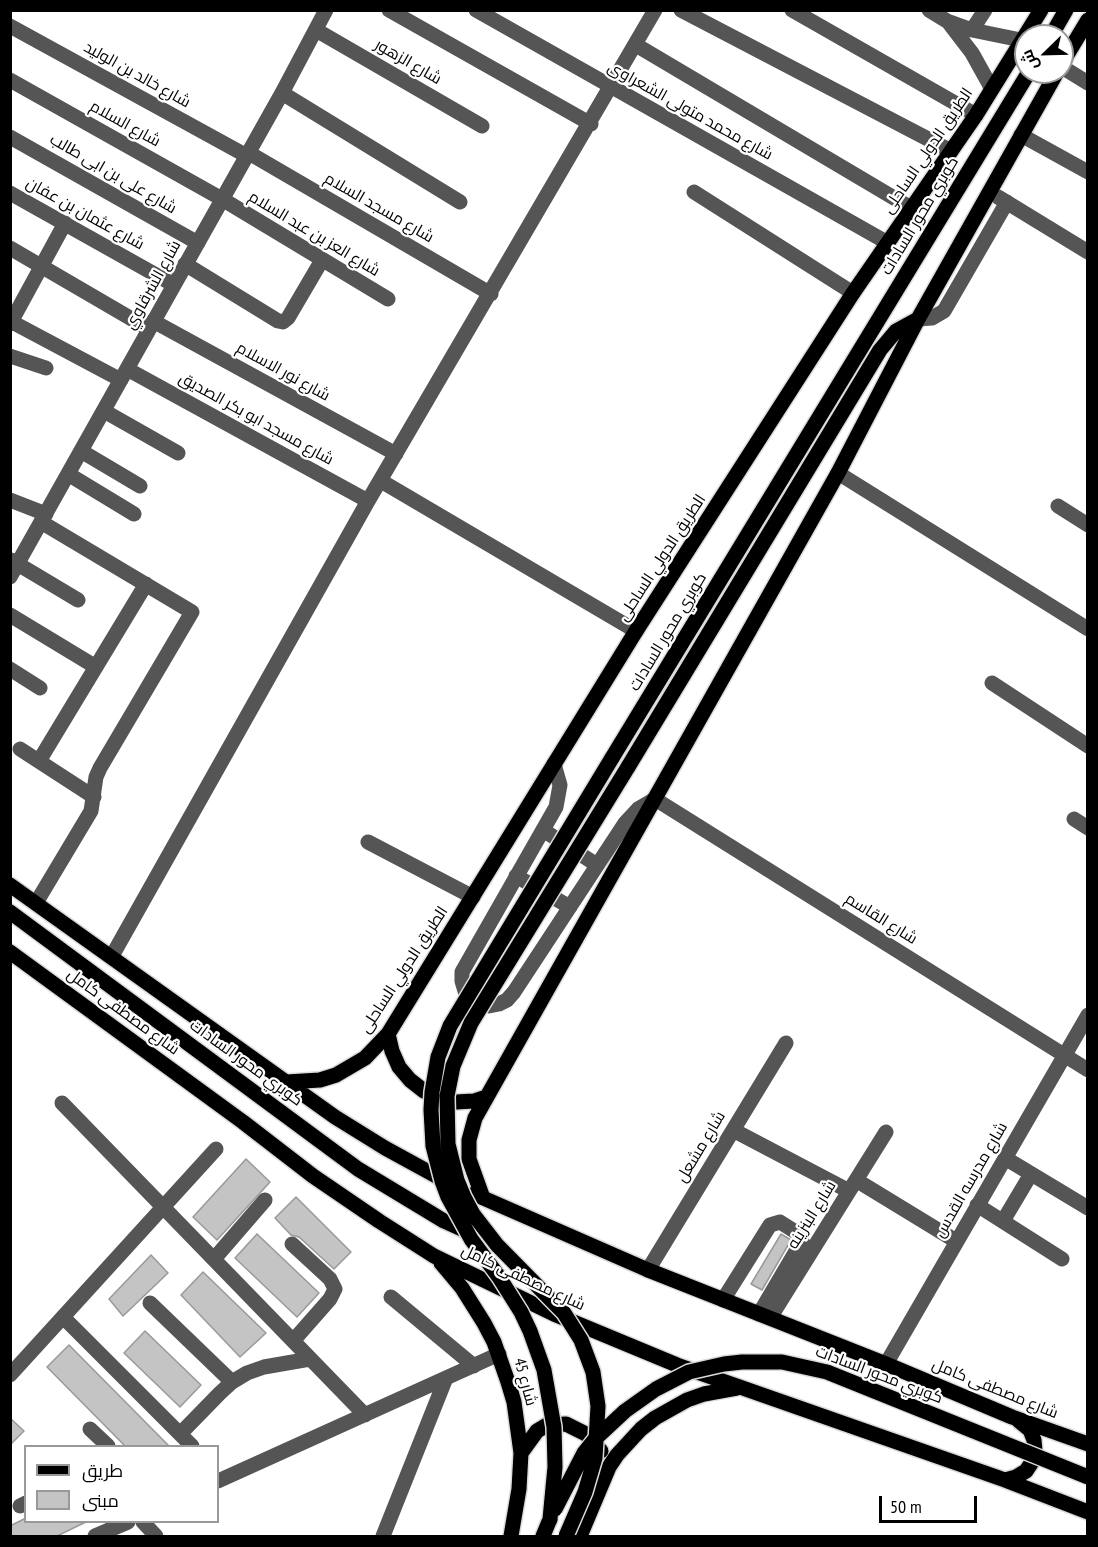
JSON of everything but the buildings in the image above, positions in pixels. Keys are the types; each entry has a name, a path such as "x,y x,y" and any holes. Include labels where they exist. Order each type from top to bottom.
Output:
{"main road":[{"name":"الطريق الدولي الساحلى","path":"1032,24 1041,10"},
{"path":"1058,24 1066,10"},
{"path":"1074,43 1088,20"},
{"name":"الطريق الدولي الساحلى","path":"287,1082 320,1080 344,1071 365,1058 388,1034 636,631 854,293 976,115 1014,52"},
{"name":"كوبري محور السادات","path":"550,1519 555,1467 554,1427 544,1370 521,1312 511,1294 471,1239 448,1197 442,1180 433,1146 430,1110 438,1057 450,1026 1022,84"},
{"path":"483,1198 469,1159 469,1140 475,1118 837,473 918,319 1050,84"},
{"name":"كوبري محور السادات","path":"566,1536 585,1492 595,1458 598,1406 593,1372 581,1340 564,1312 497,1245 473,1214 464,1197 448,1144 446,1111 453,1066 471,1023 880,350 896,331 918,319"},
{"name":"شارع مصطفى كامل","path":"10,885 335,1117 437,1177 648,1270 886,1364 1012,1417 1088,1444"},
{"name":"كوبري محور السادات","path":"10,912 358,1169 444,1221 497,1245"},
{"name":"شارع مصطفى كامل","path":"10,952 234,1115 313,1176 434,1256 504,1291 615,1341 740,1388 1005,1480 1088,1512"},
{"path":"388,1034 399,1067 424,1091 456,1102 474,1101 486,1097"},
{"name":"شارع 45","path":"434,1256 474,1305 499,1354 514,1402 520,1453 519,1489 511,1536"},
{"name":"كوبري محور السادات","path":"543,1536 584,1453 625,1411 656,1389 689,1372 742,1362 782,1362 827,1372 1088,1477"},
{"path":"580,1536 609,1467 628,1441 648,1423 671,1408 704,1394 740,1388"},
{"path":"1005,1480 1016,1478 1026,1471 1035,1451 1030,1430 1022,1422 1012,1417"},
{"path":"520,1453 537,1431 547,1425 566,1424 586,1434 600,1449 609,1467"}],"street":[{"name":"شارع الشرقاوي","path":"13,566 104,411 326,10"},
{"path":"390,10 591,124"},
{"name":"شارع محمد متولى الشعراوى","path":"476,10 888,243"},
{"path":"112,956 368,501 591,124 655,10"},
{"path":"681,10 951,151"},
{"path":"792,10 976,115"},
{"path":"929,10 947,21 972,30 1014,39"},
{"path":"972,30 985,10"},
{"path":"947,21 972,53 992,89"},
{"name":"شارع خالد بن الوليد","path":"10,26 248,154"},
{"name":"شارع الزهور","path":"316,30 482,126"},
{"path":"636,45 911,208"},
{"path":"1074,74 1088,83"},
{"name":"شارع السلام","path":"10,80 222,199"},
{"path":"282,93 460,202"},
{"path":"1021,135 1088,172"},
{"name":"شارع على بن ابى طالب","path":"10,137 198,243"},
{"name":"شارع مسجد السلام","path":"248,154 490,294"},
{"path":"694,192 854,293"},
{"path":"990,192 1088,252"},
{"name":"شارع عثمان بن عفان","path":"10,193 174,285"},
{"name":"شارع العز بن عبد السلام","path":"222,199 388,299"},
{"path":"918,319 932,318 944,311 1007,202"},
{"path":"11,323 15,303 42,266 65,223"},
{"name":"شارع نور الاسلام","path":"10,249 396,454"},
{"path":"185,264 278,321 284,322 322,260"},
{"name":"شارع مسجد ابو بكر الصديق","path":"11,323 124,375 368,501"},
{"path":"10,356 46,368"},
{"path":"104,411 178,453"},
{"path":"81,451 140,486"},
{"path":"837,473 1088,629"},
{"path":"68,474 134,514"},
{"path":"381,481 636,631"},
{"path":"10,500 43,518 192,612 100,768 94,787 91,811 36,903"},
{"path":"1058,506 1088,525"},
{"path":"13,566 78,600"},
{"path":"39,761 146,584"},
{"path":"10,615 96,667"},
{"path":"10,669 40,688"},
{"path":"992,683 1088,746"},
{"path":"20,749 94,797"},
{"path":"554,764 559,778 560,792 556,807 462,972 465,991 479,1004 489,1006 507,1000 631,816 655,799"},
{"name":"شارع القاسم","path":"655,799 1088,1070"},
{"path":"1074,819 1088,828"},
{"path":"543,830 597,865"},
{"path":"368,842 473,897"},
{"path":"516,876 570,907"},
{"path":"482,936 532,964"},
{"name":"شارع مدرسه القدس","path":"886,1364 1088,1015"},
{"name":"شارع مشعل","path":"648,1270 786,1043"},
{"path":"62,1103 365,1415"},
{"path":"733,1130 852,1186 956,1241"},
{"name":"شارع البنزينه","path":"764,1316 886,1132"},
{"path":"10,1375 216,1149"},
{"path":"1005,1158 1088,1208"},
{"path":"1003,1221 1031,1174"},
{"path":"214,1259 265,1200"},
{"path":"977,1205 1062,1259"},
{"path":"723,1300 770,1225 780,1222 799,1234 802,1241 764,1316"},
{"path":"292,1244 330,1279 334,1289 330,1299 293,1341"},
{"path":"391,1297 474,1366"},
{"path":"150,1303 232,1382"},
{"path":"63,1317 191,1445"},
{"path":"220,1477 499,1354"},
{"path":"180,1434 232,1382 247,1373 264,1367 310,1359"},
{"path":"383,1536 446,1378"},
{"path":"90,1429 107,1445"},
{"path":"95,1536 124,1523"},
{"path":"145,1523 156,1536"}]}
